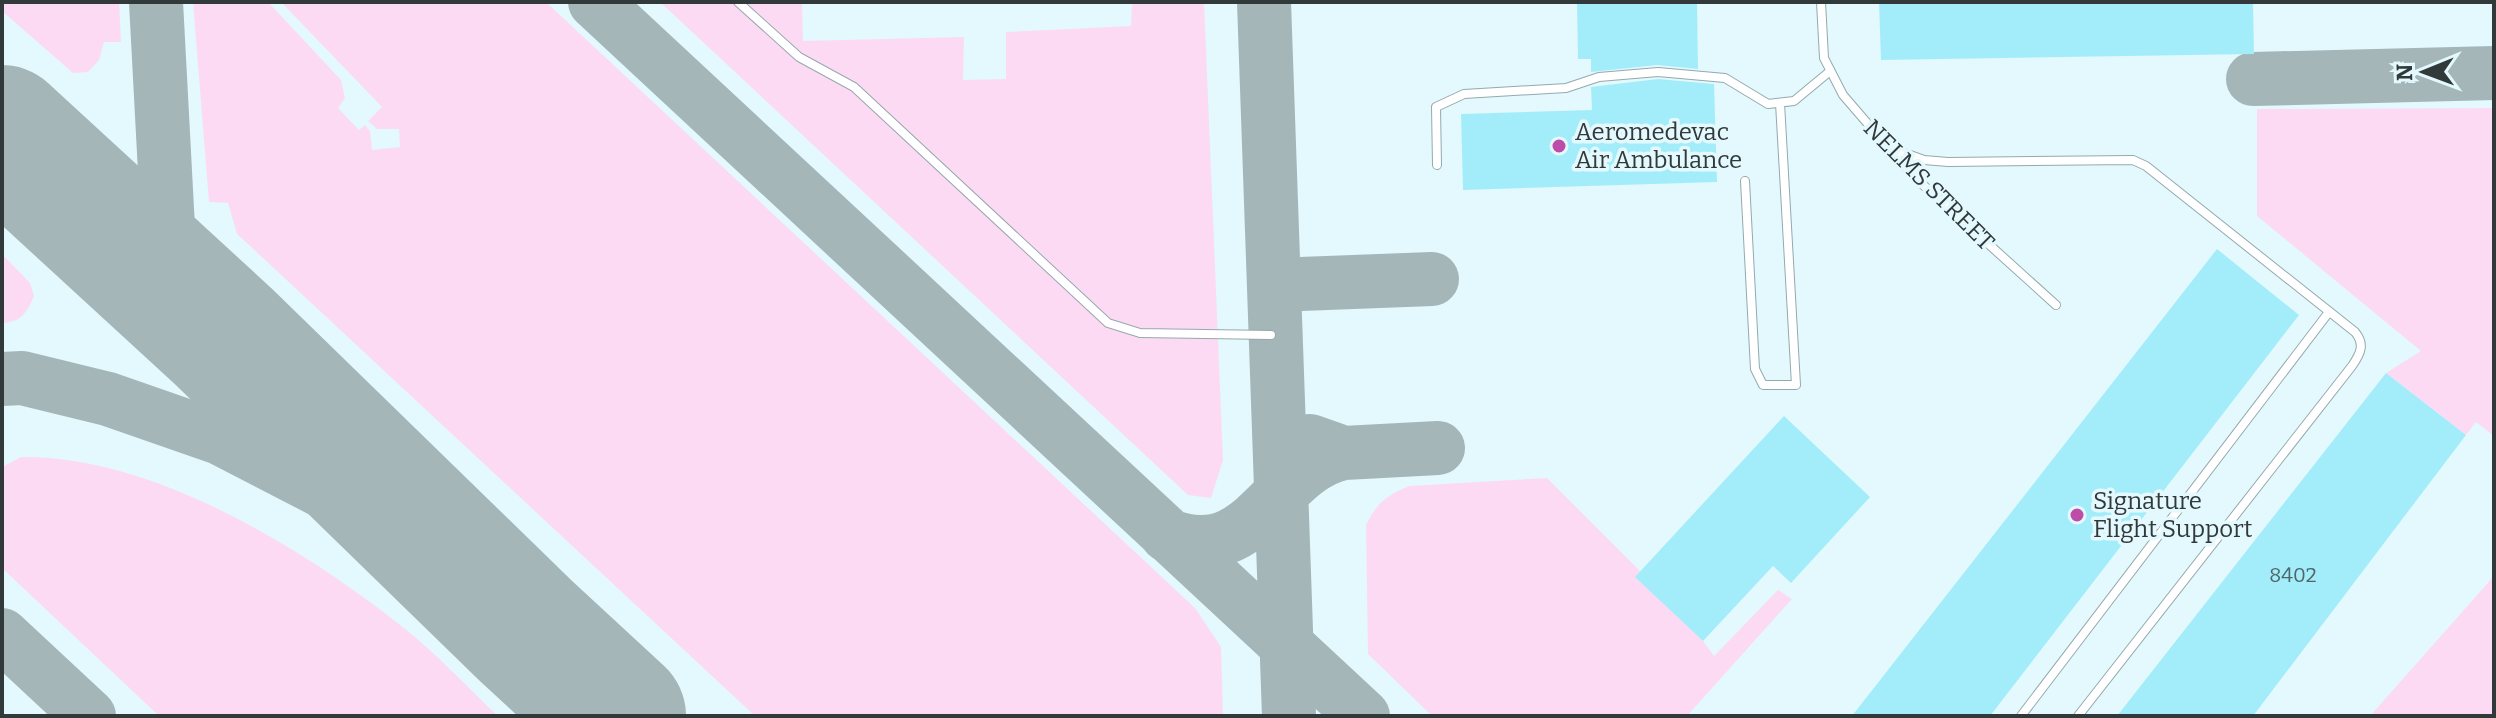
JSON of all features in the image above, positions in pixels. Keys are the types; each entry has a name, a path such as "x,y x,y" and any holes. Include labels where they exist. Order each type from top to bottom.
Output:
{"lane":[{"path":"738,2 799,57 854,87 1108,323 1140,333 1271,335"},
{"name":"NELMS STREET","path":"1821,2 1824,58 1829,72 1888,147 1935,198 2056,305"},
{"path":"1437,165 1436,107 1464,94 1566,88 1599,77 1658,72 1725,78 1768,104 1794,101 1829,72"},
{"path":"1745,181 1755,369 1763,385 1796,385 1780,103"},
{"path":"1888,147 1924,160 1948,162 2133,160 2146,166 2329,312 2357,335 2362,344 2358,358 2078,716"},
{"path":"2021,716 2329,312"}],"shaded area":[{"path":"2,2 119,2 121,42 104,42 99,60 88,72 73,73 2,11"},
{"path":"193,2 268,2 341,80 345,98 338,108 359,130 365,125 370,131 372,150 400,147 399,129 377,129 368,121 382,107 281,2 546,2 1195,608 1221,647 1223,716 755,716 237,234 228,203 209,202"},
{"path":"660,2 802,2 803,41 964,37 963,80 1006,79 1006,32 1131,26 1132,2 1204,2 1223,460 1211,498 1188,495"},
{"path":"2494,108 2494,436 2476,422 2466,435 2386,373 2421,351 2257,216 2257,109"},
{"path":"2,254 30,283 34,296 22,316 2,323"},
{"path":"21,457 71,461 122,472 174,489 274,539 321,568 404,628 498,716 159,716 2,568 2,467"},
{"path":"1547,478 1640,571 1636,577 1703,641 1714,656 1778,590 1792,599 1687,716 1432,716 1368,654 1366,525 1383,501 1409,486"},
{"path":"2494,576 2494,716 2370,716"}],"building":[{"path":"1577,2 1697,2 1698,69 1657,65 1591,72 1591,59 1578,59"},
{"path":"1879,2 2253,2 2254,54 1881,60"},
{"path":"1658,79 1714,84 1717,182 1463,190 1461,114 1592,110 1591,87"},
{"name":"Signature Flight Support","path":"2217,249 2299,315 1990,716 1852,716"},
{"name":"Signature Flight Support","path":"2386,373 2466,435 2253,716 2117,716"},
{"path":"1784,416 1870,497 1791,583 1773,566 1703,641 1635,577"}],"taxiway":[{"path":"156,2 168,228 190,286 224,337"},
{"path":"595,2 1363,716"},
{"path":"1264,2 1289,716"},
{"path":"2253,79 2494,73"},
{"path":"1274,285 1432,279"},
{"path":"2,379 22,378 108,399 220,438 338,499 526,631"},
{"path":"1310,441 1344,453 1438,448"},
{"path":"1167,535 1197,542 1222,539 1243,528 1320,462 1344,453"},
{"path":"2,635 89,716"}],"runway":[{"path":"2,133 224,337 526,631 618,716"}],"place":[{"name":"Aeromedevac Air Ambulance","path":"1559,146"},
{"name":"Signature Flight Support","path":"2077,515"}]}
